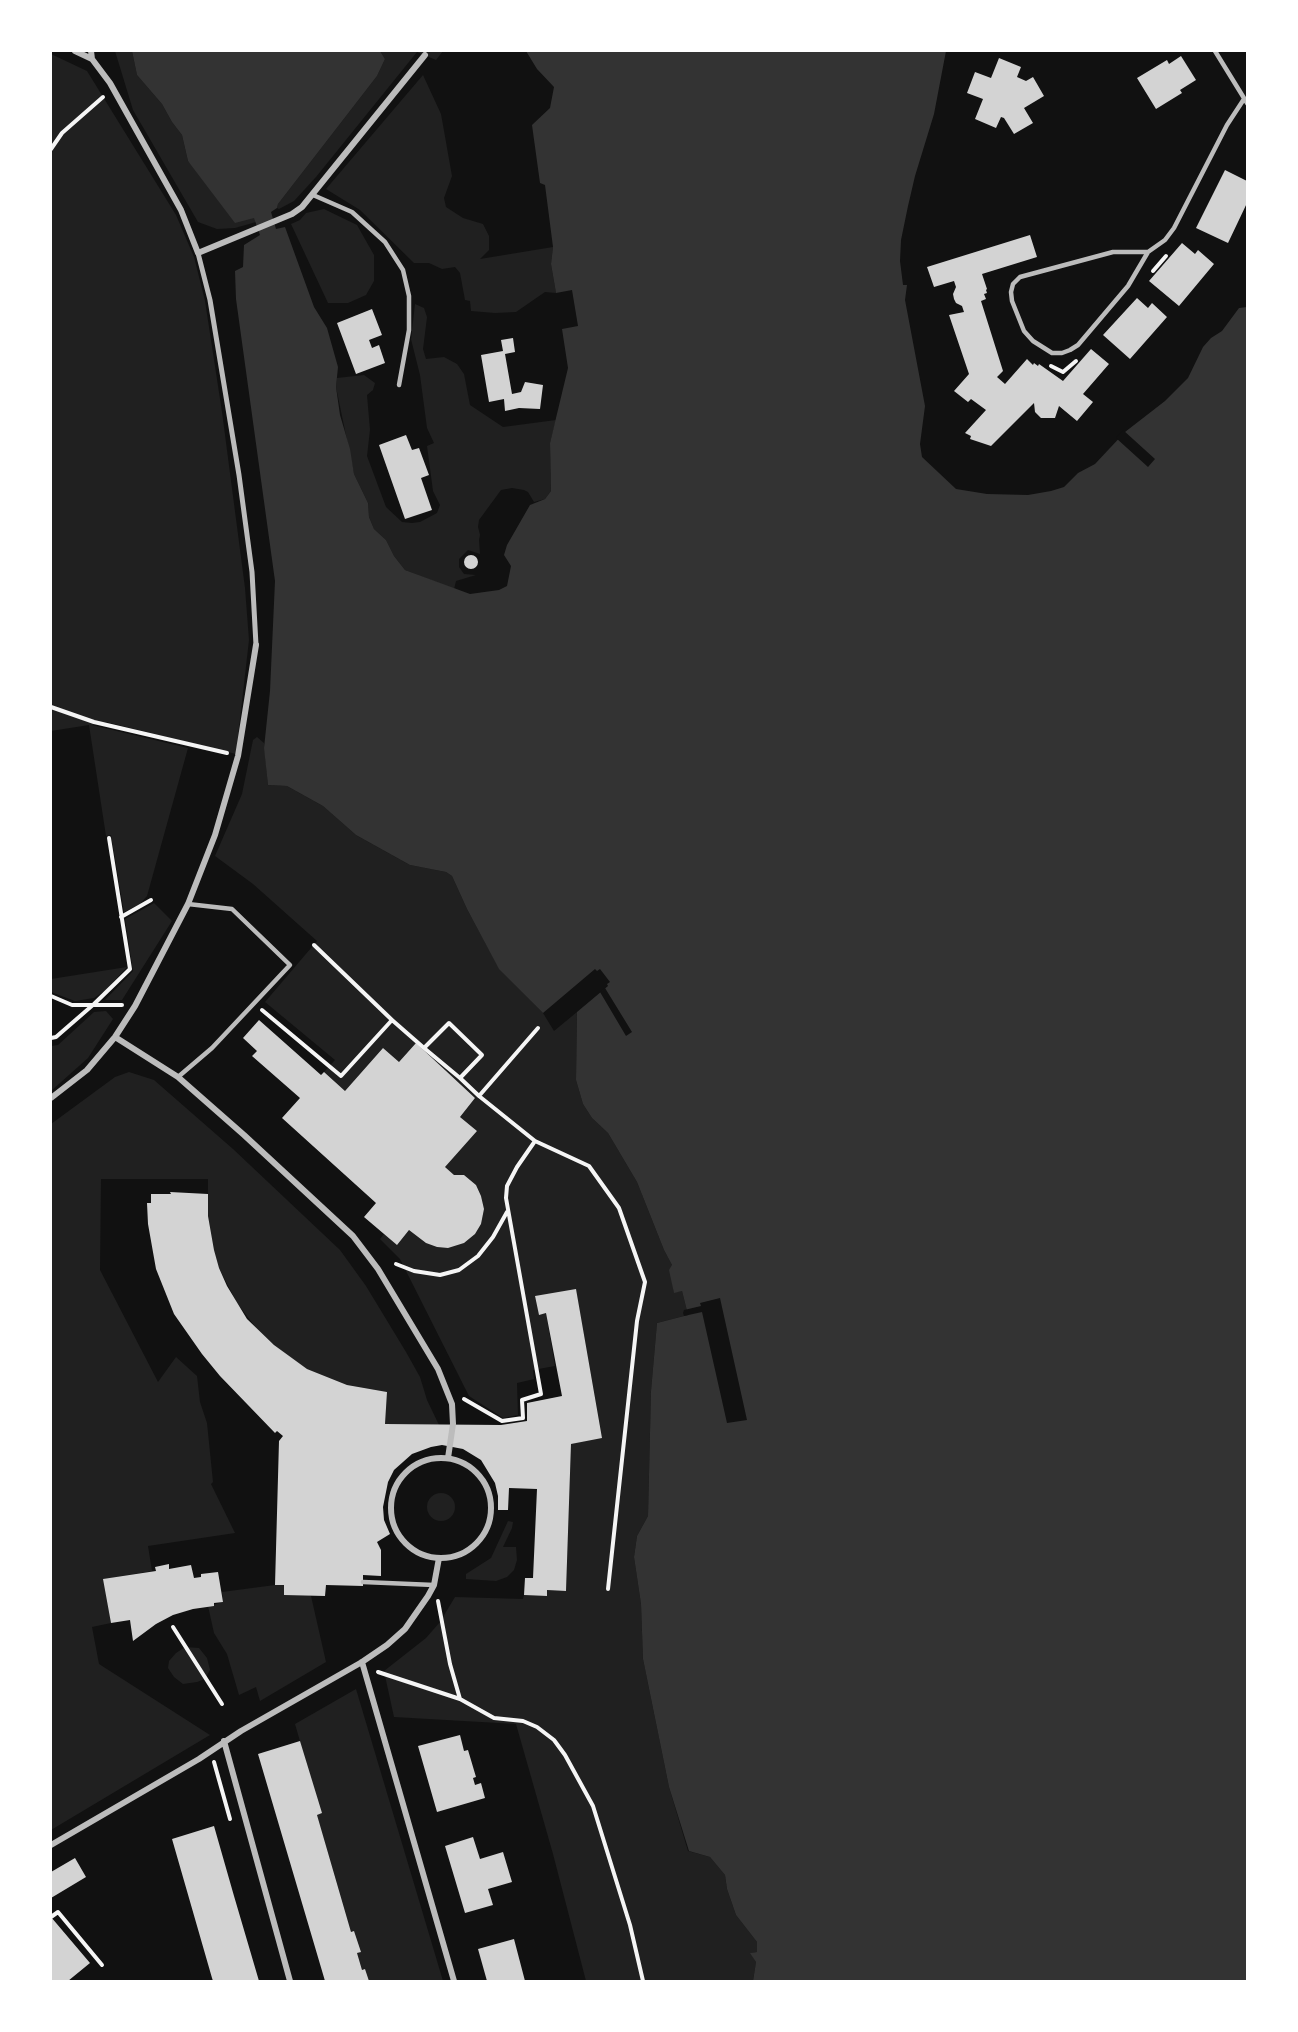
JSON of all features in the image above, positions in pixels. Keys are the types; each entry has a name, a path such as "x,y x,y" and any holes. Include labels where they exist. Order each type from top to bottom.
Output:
{"street":[{"path":"51,1098 87,1070 115,1037 135,1006 188,904 215,835 238,756 256,645 252,572 239,475 210,300 198,253 181,210 113,89 91,55 75,51"},
{"path":"198,253 297,211 313,195 425,55"},
{"path":"115,1037 178,1077 353,1236 378,1269 438,1369 452,1404 453,1424 448,1458"},
{"path":"432,1458 448,1458 469,1466 480,1477 487,1487 491,1501 490,1515 487,1528 468,1550 455,1556 439,1558 424,1555 412,1549 403,1540 395,1529 391,1516 391,1500 395,1487 411,1468 432,1458"},
{"path":"51,1845 224,1741 362,1662 387,1645 405,1629 418,1612 434,1585 439,1558"},
{"path":"362,1662 454,1981"},
{"path":"224,1741 290,1981"}],"lane":[{"path":"1148,252 1113,252 1020,277 1013,284 1011,292 1012,301 1024,331 1033,341 1052,353 1070,351 1078,345 1128,286 1148,252 1165,240 1174,228 1227,125 1246,101 1215,51"},
{"path":"1241,93 1247,89"},
{"path":"313,195 352,212 385,242 403,270 409,296 409,330 399,385"},
{"path":"178,1077 212,1048 290,965 232,909 188,904"},
{"path":"363,1582 434,1585"}],"path":[{"path":"51,149 63,133 113,89"},
{"path":"51,707 94,722 238,756"},
{"path":"51,1038 56,1037 94,1004 130,969 109,838"},
{"path":"122,917 152,900"},
{"path":"314,945 392,1020 535,1142 589,1167 619,1208 645,1282 637,1322 608,1589"},
{"path":"51,996 72,1005 135,1006"},
{"path":"260,1007 341,1076 392,1020"},
{"path":"424,1048 449,1023 482,1055 459,1078"},
{"path":"479,1096 538,1028"},
{"path":"464,1399 502,1421 523,1418 522,1400 542,1394 506,1198 507,1186 535,1142"},
{"path":"396,1264 414,1271 440,1275 459,1270 478,1256 493,1237 508,1211"},
{"path":"441,1612 450,1664 460,1699"},
{"path":"173,1628 222,1704"},
{"path":"378,1672 460,1699 494,1718 523,1721 537,1727 554,1740 565,1755 593,1806 630,1925 643,1981"},
{"path":"51,1917 58,1912 102,1965"}],"shaded area":[{"path":"115,51 132,51 137,75 162,104 182,135 188,161 255,218 256,222 235,228 217,229 198,222 133,110"},
{"path":"132,51 380,51 385,59 377,76 277,208 271,212 276,229 285,227 314,307 327,328 338,367 336,387 340,415 350,449 354,474 368,503 369,517 374,529 386,540 394,556 405,570 470,594 499,590 507,586 511,566 504,555 507,545 530,505 545,499 551,491 550,443 568,368 562,329 578,326 572,290 556,293 551,264 553,247 545,185 540,183 532,125 550,108 554,87 537,69 526,51 946,51 934,114 908,206 901,240 900,261 903,285 907,285 905,300 925,406 920,444 922,457 956,489 987,494 1028,495 1064,487 1078,473 1095,464 1125,432 1165,401 1188,378 1203,347 1222,331 1239,308 1247,307 1247,1981 753,1981 756,1962 750,1953 757,1952 757,1942 736,1915 725,1875 710,1857 689,1851 669,1787 643,1659 641,1604 634,1557 637,1536 648,1516 651,1391 657,1323 688,1315 682,1291 674,1293 669,1270 672,1265 637,1182 608,1133 592,1118 583,1104 576,1080 577,1012 610,982 600,969 597,971 595,969 543,1013 499,969 452,876 446,872 410,865 356,835 323,806 287,786 268,785 264,748 270,691 275,581 236,299 235,271 243,267 244,245 260,235 254,218 235,223 188,161 182,135 162,104 137,75"},
{"path":"380,51 443,51 436,60 417,52 316,177 294,201 277,208 377,76 385,59"},
{"path":"51,54 87,71 176,215 194,257 205,301 245,588 249,640 236,754 106,722 92,725 188,748 147,896 140,904 124,912 111,835 106,836 89,725 51,731"},
{"path":"423,75 441,114 452,176 444,198 446,207 463,218 483,224 489,236 489,250 480,259 553,247 551,264 556,293 545,292 516,312 471,311 470,301 465,300 460,273 455,267 442,269 429,263 414,263 360,210 326,189"},
{"path":"324,209 357,225 374,255 374,281 366,295 348,303 328,303 291,224 300,220 306,213"},
{"path":"415,304 424,308 427,317 423,349 426,359 444,357 457,364 464,374 470,405 503,427 556,420 550,443 551,491 545,499 534,502 524,490 512,488 501,490 479,520 480,554 468,550 459,559 459,567 464,574 476,575 456,581 454,589 405,570 394,556 386,540 374,529 369,517 368,503 354,474 336,387 337,378 364,375 375,383 373,390 367,395 370,430 367,456 386,507 402,522 420,522 437,513 440,505 433,491 427,446 434,443 427,428 420,375 411,339"},
{"path":"257,737 264,743 268,785 287,786 323,806 356,835 410,865 446,872 452,876 499,968 543,1013 554,1031 577,1012 576,1080 583,1104 592,1118 608,1133 637,1182 672,1265 674,1292 682,1291 688,1315 657,1323 651,1391 648,1516 637,1536 634,1557 641,1604 643,1659 669,1787 688,1851 710,1857 725,1875 736,1915 757,1942 757,1952 751,1953 756,1962 753,1981 586,1981 516,1724 394,1717 384,1671 426,1638 440,1622 455,1597 523,1599 524,1595 547,1596 547,1590 566,1591 571,1444 602,1437 576,1290 535,1297 539,1314 546,1313 555,1366 533,1370 534,1379 517,1383 518,1415 503,1418 469,1396 400,1259 380,1239 384,1234 397,1244 409,1230 426,1243 448,1248 464,1243 475,1234 481,1224 484,1209 481,1196 476,1185 464,1175 454,1175 445,1167 477,1131 460,1117 475,1098 416,1043 399,1062 383,1048 345,1091 324,1072 335,1060 265,1002 317,941 253,884 215,856 242,794 253,740"},
{"path":"154,903 172,921 122,1000 105,1000 133,971 125,919"},
{"path":"127,967 106,990 94,998 75,1001 51,992 51,979"},
{"path":"106,1011 113,1019 88,1058 51,1091 51,1046 58,1045 94,1012"},
{"path":"129,1072 154,1080 233,1149 340,1250 366,1286 406,1352 420,1377 427,1400 439,1425 385,1424 387,1392 347,1385 307,1369 260,1333 237,1303 219,1268 208,1216 208,1179 101,1179 100,1270 158,1382 176,1357 197,1376 200,1402 207,1423 213,1482 211,1484 235,1533 148,1546 152,1571 104,1579 111,1623 92,1627 99,1664 210,1735 51,1830 51,1124 115,1077"},
{"path":"441,1493 451,1497 455,1507 451,1517 441,1521 431,1517 427,1507 431,1497"},
{"path":"508,1521 513,1522 512,1528 503,1547 516,1547 517,1560 514,1570 507,1577 496,1581 466,1579 466,1574 491,1558"},
{"path":"284,1585 311,1596 326,1662 260,1701 256,1687 239,1695 227,1654 214,1633 208,1606 223,1602 222,1592"},
{"path":"185,1647 199,1648 207,1658 210,1670 205,1679 183,1684 168,1668 169,1661"},
{"path":"356,1689 443,1981 369,1981 365,1969 362,1970 357,1953 360,1952 354,1932 351,1932 317,1815 321,1813 295,1724"}],"pier":[{"path":"1123,430 1155,459 1148,467 1116,438"},
{"path":"605,988 632,1032 626,1036 600,992"},
{"path":"720,1298 747,1420 727,1423 702,1312 684,1316 683,1313 684,1310 701,1306 700,1303"}],"building":[{"path":"1181,56 1196,80 1180,90 1182,93 1156,109 1137,78 1167,60 1169,64"},
{"path":"999,58 1021,67 1017,77 1026,81 1033,77 1044,96 1024,108 1033,123 1014,134 1004,118 1001,117 996,128 975,119 983,99 967,93 975,72 991,78"},
{"path":"1225,170 1247,181 1247,203 1228,243 1196,228"},
{"path":"1030,235 1037,257 982,274 987,293 984,294 986,299 981,301 1003,371 997,377 1005,384 1027,359 1033,365 1034,363 1038,366 1039,364 1063,381 1091,349 1109,364 1083,394 1093,402 1077,421 1059,406 1055,418 1041,418 1035,412 1034,403 991,446 970,439 971,436 965,433 986,410 971,399 968,402 954,391 969,374 949,315 964,312 962,306 954,299 953,294 956,287 954,281 934,287 927,267"},
{"path":"1182,243 1195,254 1198,250 1214,264 1179,306 1149,281"},
{"path":"1137,298 1148,308 1152,303 1167,317 1130,359 1103,335"},
{"path":"372,309 382,335 369,340 372,348 379,345 385,363 356,374 337,323"},
{"path":"513,338 515,352 505,354 512,394 521,392 525,382 543,385 540,409 519,408 505,411 504,399 489,402 481,355 503,351 501,340"},
{"path":"406,435 412,450 419,448 429,475 421,478 432,510 405,519 379,445"},
{"path":"471,555 476,557 478,562 476,567 471,569 466,567 464,562 466,557"},
{"path":"259,1020 321,1075 324,1072 345,1091 383,1048 399,1062 416,1043 475,1098 460,1117 477,1131 445,1167 454,1175 464,1175 476,1185 481,1196 484,1209 481,1224 475,1234 464,1243 448,1248 426,1243 409,1230 397,1245 364,1217 376,1203 282,1118 300,1098 252,1056 257,1051 243,1038"},
{"path":"170,1192 208,1194 208,1216 219,1268 247,1319 274,1345 307,1369 347,1385 387,1392 385,1424 501,1425 527,1421 527,1403 562,1396 546,1313 539,1315 535,1296 576,1289 602,1438 571,1444 566,1591 547,1590 547,1596 524,1595 525,1578 533,1578 537,1489 509,1488 508,1510 498,1510 495,1483 481,1460 463,1449 442,1445 412,1454 394,1470 388,1482 383,1507 384,1520 390,1534 377,1542 381,1550 381,1576 363,1575 363,1586 326,1585 325,1596 284,1595 284,1585 275,1585 279,1441 283,1436 277,1431 275,1433 220,1376 174,1314 156,1269 148,1224 147,1203 151,1203 151,1194 171,1194"},
{"path":"169,1564 169,1569 191,1565 194,1578 201,1577 201,1574 218,1572 223,1602 173,1615 133,1641 130,1620 111,1623 103,1579 156,1571 155,1567"},
{"path":"460,1735 464,1751 468,1750 476,1777 473,1778 475,1785 481,1783 485,1798 437,1812 418,1746"},
{"path":"300,1741 322,1813 317,1815 351,1932 354,1931 361,1952 357,1953 362,1970 365,1969 369,1981 325,1981 258,1754"},
{"path":"214,1826 259,1981 213,1981 212,1978 172,1839"},
{"path":"473,1837 480,1859 503,1852 512,1882 488,1889 493,1905 465,1913 445,1846"},
{"path":"75,1858 86,1877 51,1898 51,1872"},
{"path":"51,1917 90,1963 68,1981 51,1981"},
{"path":"514,1939 525,1981 487,1981 478,1949"}]}
